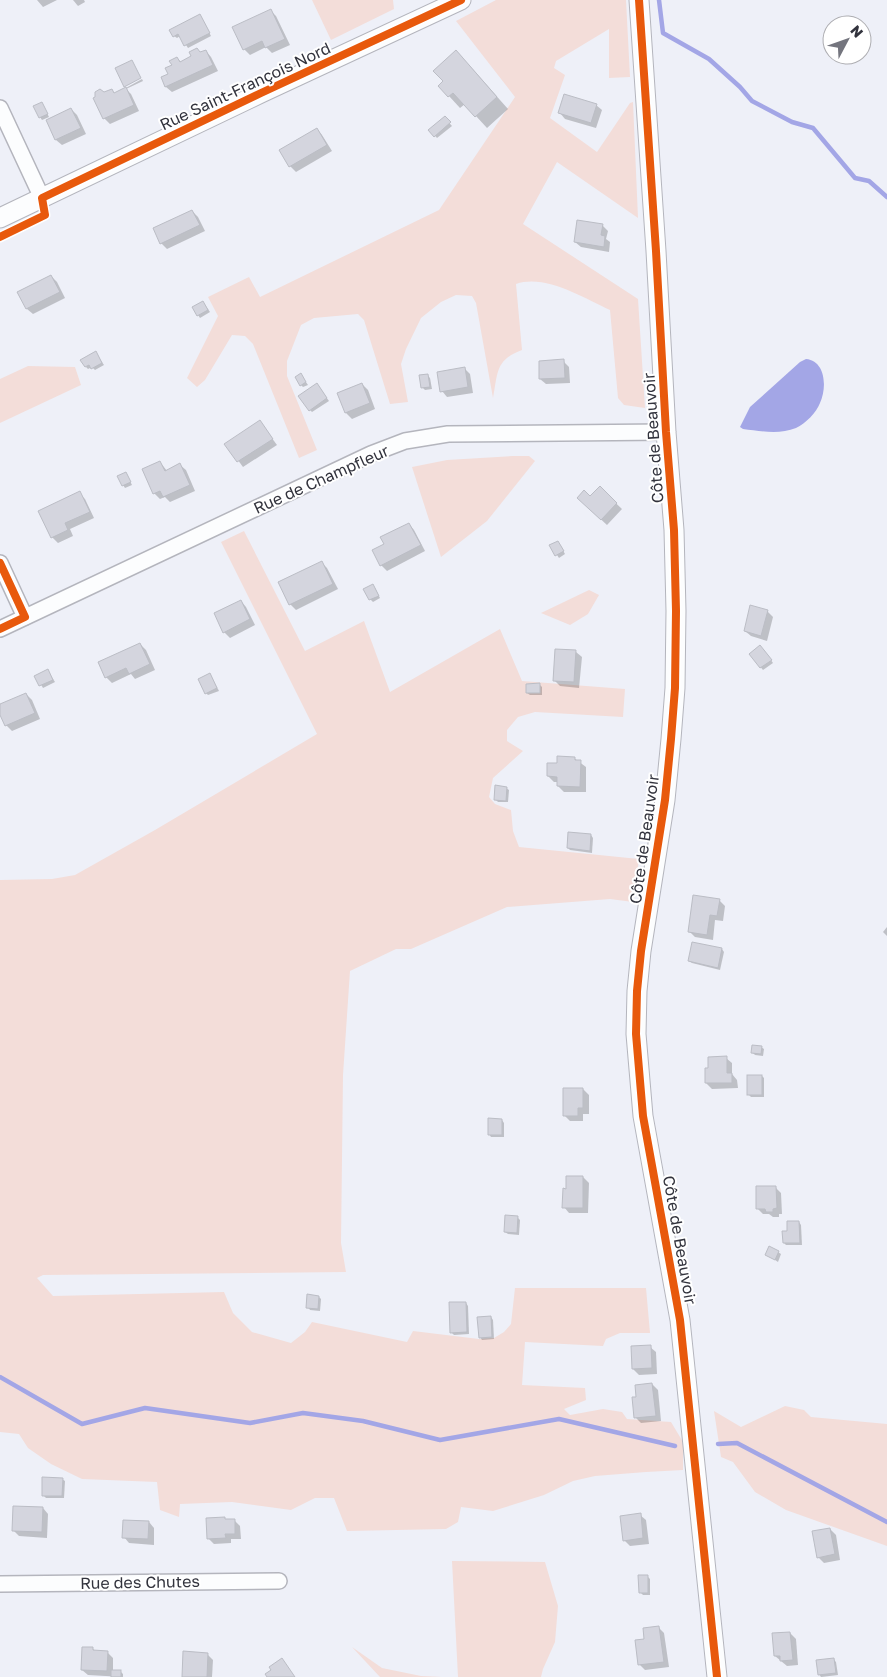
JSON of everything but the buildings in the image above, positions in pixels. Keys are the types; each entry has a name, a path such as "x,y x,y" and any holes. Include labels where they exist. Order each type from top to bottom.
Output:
{"street":[{"name":"Rue Saint-François Nord","path":"0,218 252,97 461,0"},
{"name":"Côte de Beauvoir","path":"639,0 666,432 674,530 676,611 675,688 665,800 641,952 637,991 636,1034 643,1116 680,1320 718,1677"},
{"path":"0,108 42,198"},
{"name":"Rue de Champfleur","path":"0,629 371,454 405,442 448,434 666,432"},
{"path":"0,563 25,617"},
{"name":"Rue des Chutes","path":"0,1584 279,1581"}],"shaded area":[{"path":"312,0 393,0 394,9 331,40"},
{"path":"496,0 626,0 630,77 609,78 609,29 556,61 554,68 565,75 550,118 597,152 630,103 633,102 638,218 557,162 523,224 638,299 645,408 624,405 618,398 610,310 564,289 540,282 528,282 516,284 522,350 513,354 502,363 497,374 493,398 476,303 472,296 456,295 441,302 421,318 401,364 408,402 390,404 364,320 358,314 314,318 301,325 287,361 287,376 317,450 299,458 253,344 245,336 232,335 205,380 197,387 187,378 218,316 208,297 249,277 260,297 439,210 515,97 456,21"},
{"path":"28,366 75,367 81,385 0,423 0,379"},
{"path":"529,456 535,461 487,521 441,557 412,467 447,460"},
{"path":"244,531 305,651 364,621 390,692 500,629 522,681 625,689 623,717 535,712 518,717 507,730 507,741 523,751 493,778 489,797 495,804 511,810 513,831 519,847 639,859 633,902 610,899 507,907 411,949 396,949 350,971 343,1075 341,1243 346,1272 43,1275 37,1278 53,1296 224,1292 233,1313 252,1332 291,1343 305,1332 312,1322 407,1342 413,1331 479,1339 494,1338 504,1332 511,1324 515,1288 646,1288 650,1333 620,1333 606,1339 603,1346 525,1342 522,1385 585,1388 586,1400 564,1409 570,1415 603,1409 622,1412 627,1419 671,1422 683,1442 683,1470 595,1476 573,1481 544,1495 493,1511 461,1507 458,1522 446,1529 347,1531 334,1498 315,1498 291,1510 232,1502 180,1504 179,1517 160,1510 157,1482 82,1479 51,1464 28,1448 19,1434 0,1432 0,880 52,879 75,875 317,734 221,542"},
{"path":"589,590 599,595 588,614 570,625 541,613"},
{"path":"785,1406 804,1410 811,1417 887,1424 887,1546 786,1510 755,1492 733,1462 721,1457 714,1411 741,1427"},
{"path":"452,1561 545,1562 558,1606 555,1642 541,1677 458,1677"},
{"path":"352,1647 382,1668 421,1676 442,1677 380,1677"}],"water":[{"path":"806,359 818,365 824,383 820,403 810,417 796,428 776,432 743,429 740,427 750,407 800,362"}],"waterway":[{"path":"659,0 663,33 709,59 740,87 752,101 792,122 813,128 855,178 869,181 887,197"},
{"path":"0,1377 82,1424 145,1408 250,1423 303,1413 363,1421 440,1440 559,1419 675,1446"},
{"path":"718,1444 737,1443 887,1522"}],"cycle path":[{"path":"0,237 45,215 42,198 461,0"},
{"path":"639,0 666,432 674,530 676,611 675,688 671,739 665,800 641,951 637,991 636,1034 643,1116 680,1320 717,1677"},
{"path":"0,563 25,617 0,629"}]}
